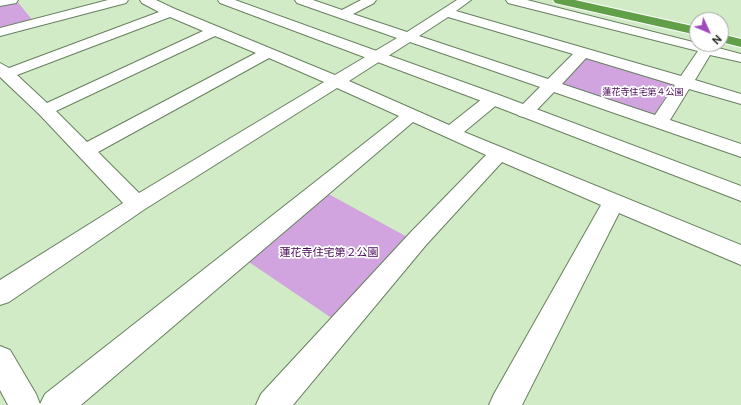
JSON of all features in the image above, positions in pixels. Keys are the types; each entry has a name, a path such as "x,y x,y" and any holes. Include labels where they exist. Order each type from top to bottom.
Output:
{"highway":[{"path":"560,0 689,25"},
{"path":"600,0 689,25"},
{"path":"729,30 741,32"},
{"path":"729,39 741,42"}],"street":[{"path":"0,2 12,0"},
{"path":"0,32 122,0"},
{"path":"146,0 170,12 336,81 451,133 741,255"},
{"path":"224,0 493,99 741,194"},
{"path":"301,0 741,151"},
{"path":"343,14 370,0"},
{"path":"0,294 137,204 408,37 464,0"},
{"path":"512,0 689,46"},
{"path":"137,204 45,110 3,71 170,12"},
{"path":"445,12 741,99"},
{"path":"45,110 216,30"},
{"path":"659,123 705,52"},
{"path":"715,52 741,58"},
{"path":"85,151 268,53"},
{"path":"525,112 583,53"},
{"path":"451,133 493,99"},
{"path":"56,405 411,115"},
{"path":"272,405 418,239 499,153"},
{"path":"505,405 614,202"},
{"path":"0,360 25,405"}],"green space":[{"path":"16,0 34,22 0,31 0,3"},
{"name":"蓮花寺住宅第４公園","path":"584,55 675,82 653,117 556,85"},
{"name":"蓮花寺住宅第２公園","path":"323,191 411,239 336,321 243,258"}]}
